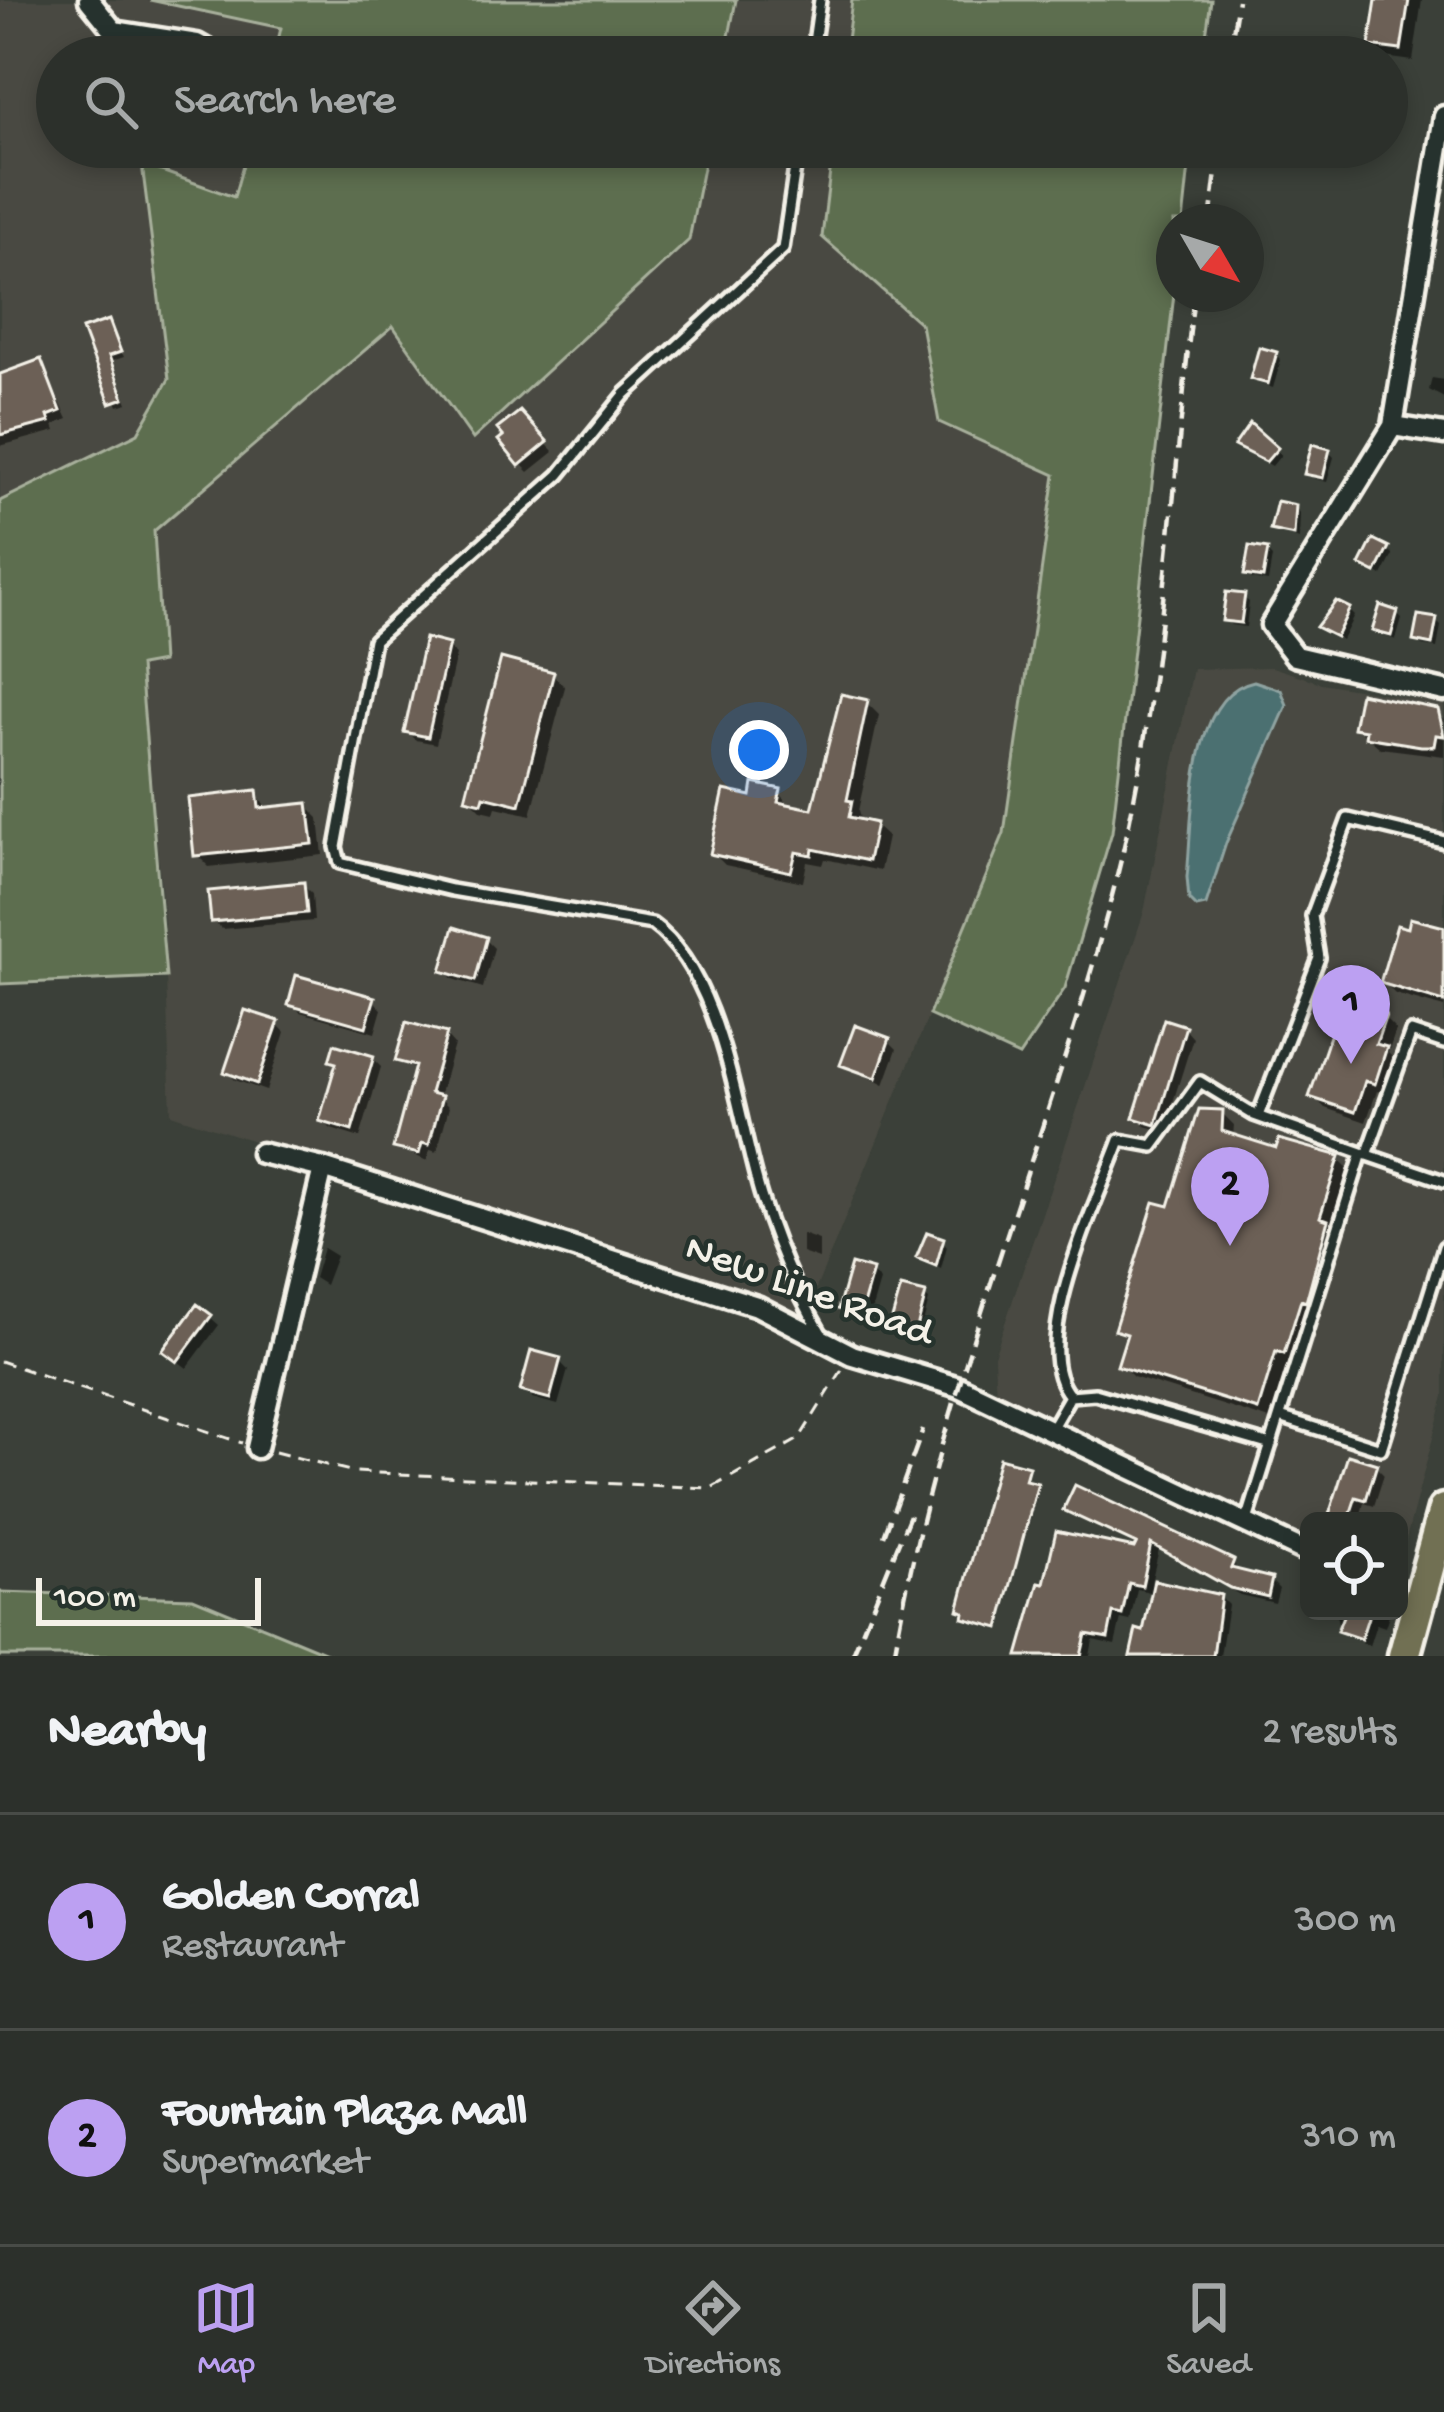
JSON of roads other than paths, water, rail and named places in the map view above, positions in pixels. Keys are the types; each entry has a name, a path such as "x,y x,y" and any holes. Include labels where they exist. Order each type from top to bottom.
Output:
{"main road":[{"path":"1404,1656 1410,1588 1444,1510"}],"street":[{"path":"89,0 114,31 146,36"},
{"path":"1444,116 1393,426 1271,625 1295,656 1444,691"},
{"path":"1393,426 1444,434"},
{"name":"New Line Road","path":"261,1153 323,1168 757,1306 852,1355 924,1373 1300,1549"},
{"path":"257,1448 323,1168"}],"lane":[{"path":"815,36 820,0"},
{"path":"795,168 783,249 625,394 559,475 374,640 336,848 340,863 452,890 652,924 672,938 704,992 762,1198 800,1298 827,1343"},
{"path":"1258,1117 1319,958 1312,916 1348,819 1444,842"},
{"path":"1246,1525 1364,1154 1411,1032 1444,1043"},
{"path":"1070,1396 1059,1384 1052,1351 1057,1318 1120,1140 1153,1145 1200,1082 1258,1117 1444,1181"},
{"path":"1280,1417 1381,1449 1444,1247"},
{"path":"1070,1396 1096,1394 1270,1445"},
{"path":"1049,1432 1070,1396"}],"water":[{"path":"1254,681 1281,690 1287,705 1226,843 1206,905 1196,907 1189,900 1187,877 1193,795 1205,735 1216,710 1232,691"}],"railway":[{"path":"1232,36 1238,0"},
{"path":"1212,204 1216,168"},
{"path":"894,1656 913,1558 965,1365 1087,984 1130,817 1155,669 1192,312"},
{"path":"884,1536 923,1429"},
{"path":"852,1656 910,1515"}],"place":[{"name":"Golden Corral","path":"1351,1064"},
{"name":"Fountain Plaza Mall","path":"1230,1246"}]}
